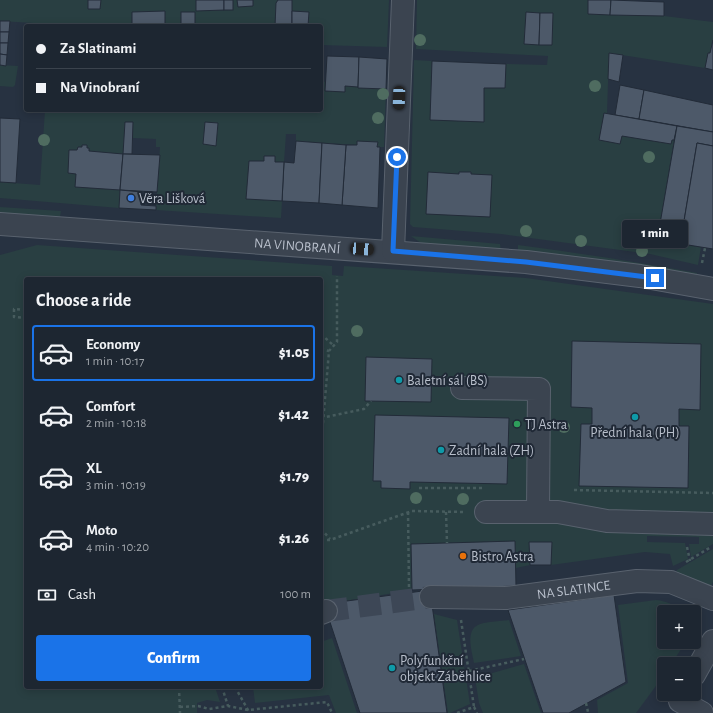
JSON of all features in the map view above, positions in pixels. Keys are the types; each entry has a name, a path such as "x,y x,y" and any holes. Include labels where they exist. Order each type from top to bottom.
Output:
{"street":[{"path":"393,251 403,0"},
{"name":"NA VINOBRANÍ","path":"0,224 393,251 526,262 640,276 713,290"},
{"path":"0,238 31,227"},
{"path":"462,388 539,389 538,511"},
{"path":"486,512 558,512 607,521 713,524"},
{"name":"NA SLATINCE","path":"431,597 506,598 637,581 671,582 713,599"},
{"path":"701,662 713,641"},
{"path":"678,703 702,713"}],"path":[{"path":"702,266 705,248"},
{"path":"323,408 329,351 337,342 337,276"},
{"path":"24,310 14,309 14,317 24,318"},
{"path":"323,336 334,346"},
{"path":"323,350 329,351"},
{"path":"323,418 364,409 371,401"},
{"path":"634,486 634,491"},
{"path":"419,488 488,488"},
{"path":"573,490 713,493"},
{"path":"323,540 330,540 412,511 486,512"},
{"path":"408,512 410,593"},
{"path":"446,512 447,543"},
{"path":"323,531 330,540"},
{"path":"686,542 690,561"},
{"path":"671,582 676,568 713,546"},
{"path":"461,616 474,707 477,713"},
{"path":"469,671 524,659"},
{"path":"179,689 180,713"},
{"path":"223,689 228,706"},
{"path":"236,689 248,711"},
{"path":"180,707 198,706 209,709 228,706 248,711 327,702 332,713"},
{"path":"586,703 588,713"},
{"path":"457,713 474,707"}],"green space":[{"path":"0,0 88,0 88,9 100,9 101,0 196,0 196,11 233,10 233,0 237,0 238,7 253,6 253,0 278,0 276,3 275,24 195,24 195,12 181,12 181,24 165,24 165,11 132,12 160,24 33,23 0,21"},
{"path":"292,0 389,0 387,47 323,45 323,24 308,24 308,12 292,11"},
{"path":"417,0 588,0 588,14 664,16 713,22 713,40 710,53 708,53 705,68 609,53 607,113 604,113 599,140 620,144 622,136 671,144 672,140 674,140 657,241 701,247 698,265 650,254 501,234 413,227 410,224 414,60 432,61 430,120 483,122 484,88 505,88 506,64 547,65 548,56 416,49","holes":["526,13 553,13 525,44","428,172 459,174 459,172 471,172 471,174 491,175 490,217 426,214"]},
{"path":"0,65 18,66 15,85 13,87 0,86"},
{"path":"323,81 326,82 325,91 345,92 345,86 386,89 384,147 377,147 377,143 357,142 357,145 296,141 296,134 286,134 284,162 275,162 275,156 265,156 264,161 249,161 246,198 282,201 281,218 156,210 160,147 156,147 156,139 133,138 133,122 125,122 123,154 89,151 89,148 87,148 86,145 78,147 77,150 69,150 68,173 76,174 75,187 120,190 119,208 0,198 0,182 40,185 45,112 323,112"},
{"path":"0,207 61,211 60,217 0,213"},
{"path":"411,236 500,244 501,251 430,245 421,243"},
{"name":"TJ Astra","path":"37,245 332,266 332,275 343,276 344,266 526,278 713,304 713,544 691,557 689,544 699,544 699,537 647,536 647,542 685,543 688,559 673,566 670,554 645,552 551,565 552,542 529,542 530,565 516,568 516,586 412,590 323,605 323,277 24,277 24,689 216,689 220,702 207,700 197,703 197,713 0,713 0,255"},
{"path":"518,245 675,269 697,273 697,276 518,253"},
{"path":"713,549 713,582 710,588 676,573 677,570"},
{"path":"656,600 664,601 674,605 657,605 657,649 681,649 676,657 657,657 657,684 636,713 598,713 597,700 628,683 618,605"},
{"path":"434,614 457,620 470,704 450,713 448,713"},
{"path":"509,620 521,656 474,663 470,637 474,628 484,623"},
{"path":"332,638 357,713 336,713 329,695 255,703 253,689 323,689 323,641"},
{"path":"524,664 541,713 483,713 479,703 475,678"}],"building":[{"path":"88,0 101,0 100,9 88,9"},
{"path":"196,0 224,0 224,10 196,11"},
{"path":"224,0 233,0 233,10 224,10"},
{"path":"237,0 253,0 253,6 238,7"},
{"path":"278,0 292,0 292,24 275,24 276,3"},
{"path":"588,0 611,0 610,15 588,14"},
{"path":"611,0 664,2 664,16 610,15"},
{"path":"165,11 165,24 132,24 132,12"},
{"path":"292,11 309,12 308,24 292,24"},
{"path":"181,12 195,12 195,24 181,24"},
{"path":"526,12 540,13 539,45 524,44"},
{"path":"540,13 553,13 552,45 539,45"},
{"path":"0,21 10,21 9,32 0,32"},
{"path":"0,32 9,32 8,43 0,43"},
{"path":"713,40 713,70 705,68 708,53 710,53"},
{"path":"0,43 8,43 7,55 0,54"},
{"path":"609,53 623,55 619,82 608,79"},
{"path":"0,54 7,55 6,66 0,65"},
{"path":"327,56 359,57 358,87 345,86 345,92 325,91"},
{"path":"359,57 387,59 386,89 358,88"},
{"path":"432,61 506,64 505,88 484,88 484,122 430,120"},
{"path":"620,85 644,90 639,119 615,115"},
{"path":"644,90 713,105 713,132 639,119"},
{"path":"604,113 677,126 674,140 672,140 671,144 622,136 620,144 599,140"},
{"path":"0,118 20,119 16,183 0,182"},
{"path":"125,122 133,122 132,154 123,154"},
{"path":"205,122 218,123 216,146 203,144"},
{"path":"677,126 713,132 713,146 697,143 683,227 682,244 657,241"},
{"path":"296,141 322,143 319,203 282,201 284,162 294,163"},
{"path":"357,141 378,142 377,147 380,147 378,208 342,205 346,145 357,145"},
{"path":"322,143 346,145 342,205 319,203"},
{"path":"697,143 713,146 713,249 682,244 683,227"},
{"path":"82,145 87,145 89,151 123,154 120,190 75,187 76,174 68,173 69,150 77,150 78,147 82,147"},
{"path":"123,154 160,155 157,192 120,190"},
{"path":"264,156 275,156 275,162 284,162 282,201 246,199 249,161 264,161"},
{"path":"428,172 459,174 459,172 471,172 471,174 492,175 490,217 426,214"},
{"name":"Věra Lišková","path":"120,190 142,192 141,205 156,206 156,210 119,208"},
{"name":"Přední hala (PH)","path":"572,341 701,344 700,410 679,409 679,426 689,426 688,488 579,486 581,424 592,424 592,408 571,407"},
{"name":"Baletní sál (BS)","path":"366,357 432,359 431,402 365,401"},
{"name":"Zadní hala (ZH)","path":"375,415 509,418 507,484 410,482 410,489 381,488 381,481 373,481"},
{"name":"Bistro Astra","path":"515,541 516,586 412,590 411,544"},
{"path":"529,542 552,542 551,565 530,565"},
{"name":"Polyfunkční objekt Záběhlice","path":"430,590 447,713 360,713 324,604"},
{"path":"614,595 626,682 569,713 543,713 508,610"}],"tunnel":[{"path":"326,611 431,597"}],"place":[{"name":"Věra Lišková","path":"131,198"},
{"name":"Baletní sál (BS)","path":"399,380"},
{"name":"Přední hala (PH)","path":"635,417"},
{"name":"TJ Astra","path":"517,424"},
{"name":"Zadní hala (ZH)","path":"441,450"},
{"name":"Bistro Astra","path":"463,556"},
{"name":"Polyfunkční objekt Záběhlice","path":"392,668"}],"route":[{"path":"397,157 393,251 526,262 655,278"}]}
